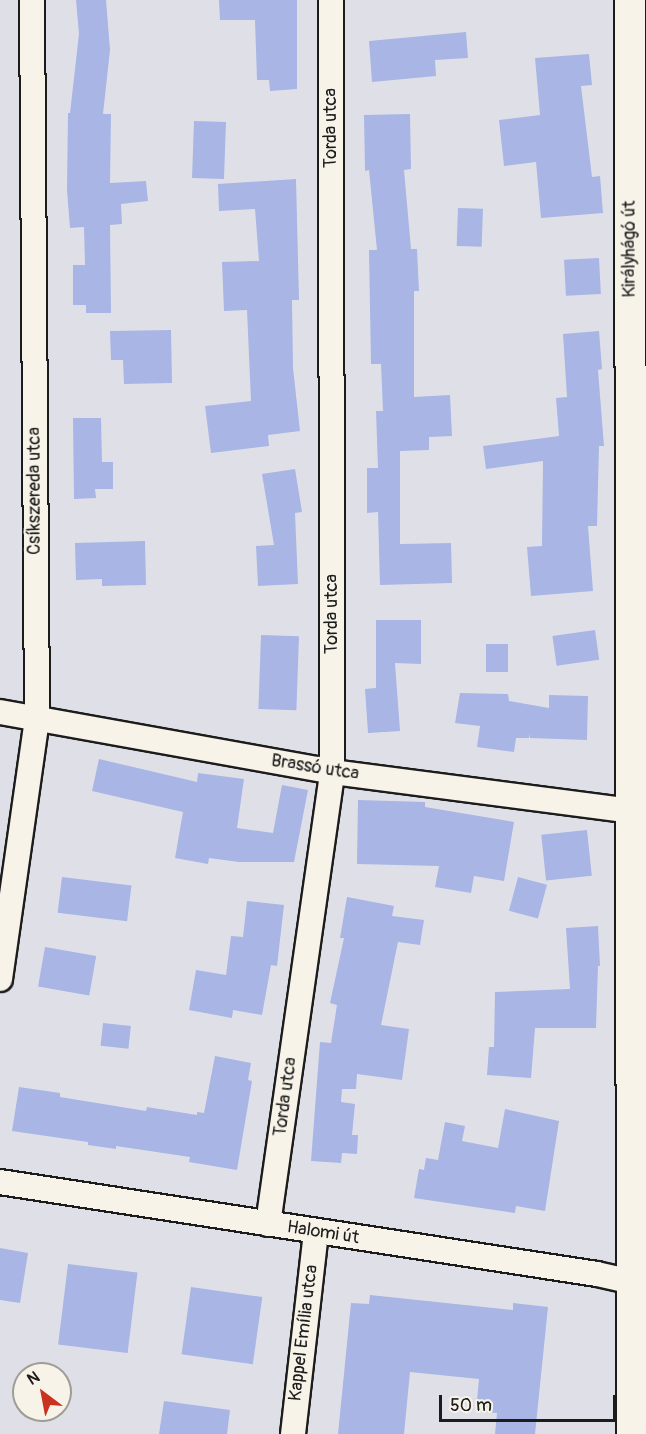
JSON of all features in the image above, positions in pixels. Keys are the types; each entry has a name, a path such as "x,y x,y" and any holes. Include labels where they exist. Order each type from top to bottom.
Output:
{"street":[{"name":"Csíkszereda utca","path":"0,979 37,718 32,0"},
{"name":"Torda utca","path":"268,1224 332,772 331,0"},
{"name":"Királyhágó út","path":"630,0 638,179 632,811 639,1283 632,1434"},
{"name":"Brassó utca","path":"0,712 332,772 632,811"},
{"name":"Halomi út","path":"0,1182 597,1274 639,1283"},
{"name":"Kappel Emília utca","path":"293,1434 316,1232"}],"building":[{"path":"76,0 106,0 110,50 103,114 111,114 110,183 146,181 148,201 121,204 122,224 110,225 111,313 86,313 86,305 73,305 73,265 85,265 84,227 70,228 67,190 68,113 70,113 79,34"},
{"path":"219,0 297,0 297,89 270,91 269,80 257,80 255,20 220,20"},
{"path":"466,32 468,58 435,60 436,76 372,82 369,41"},
{"path":"589,54 592,85 581,86 592,177 600,176 603,213 541,218 536,162 504,166 499,120 540,115 535,58"},
{"path":"410,114 411,169 404,170 411,249 417,249 419,291 414,291 414,397 450,395 452,436 429,437 429,450 400,451 400,544 451,543 452,583 380,585 378,512 367,513 367,468 378,468 376,411 383,411 381,364 371,364 369,250 377,250 369,170 365,171 364,115"},
{"path":"194,121 226,122 224,179 192,178"},
{"path":"296,179 299,300 292,300 293,368 300,431 268,435 269,446 211,453 205,406 251,401 247,310 224,311 222,262 259,261 255,209 219,211 218,184"},
{"path":"458,208 483,209 482,247 457,246"},
{"path":"599,258 601,294 566,296 564,260"},
{"path":"171,330 172,383 124,384 123,360 111,360 110,331"},
{"path":"599,331 602,369 598,370 604,446 599,446 597,526 588,526 593,591 531,596 527,547 542,546 543,461 486,469 483,446 559,436 556,398 567,397 563,334"},
{"path":"73,418 101,418 102,462 113,462 113,489 95,489 96,498 74,499"},
{"path":"295,469 302,512 295,513 298,584 258,586 256,546 274,545 262,474"},
{"path":"145,541 146,585 102,586 102,579 76,580 75,543"},
{"path":"376,620 421,620 421,664 395,663 400,731 368,733 365,689 376,688"},
{"path":"595,630 599,660 557,666 552,636"},
{"path":"261,635 299,636 296,710 258,709"},
{"path":"486,644 508,644 508,672 486,672"},
{"path":"460,693 508,694 509,701 549,708 549,695 588,696 587,740 530,738 530,734 529,738 516,738 514,752 477,747 480,726 455,723"},
{"path":"99,759 197,782 198,773 244,779 237,828 273,833 282,785 308,790 294,862 239,862 209,858 208,864 175,858 183,812 92,791"},
{"path":"358,800 425,802 425,807 514,822 504,881 474,876 471,893 435,887 439,866 357,864"},
{"path":"587,830 592,876 546,881 541,835"},
{"path":"62,877 131,886 127,921 58,913"},
{"path":"518,877 547,885 538,919 509,911"},
{"path":"347,897 394,906 392,916 424,920 420,945 398,942 381,1025 409,1029 402,1080 357,1074 356,1089 342,1089 341,1102 355,1104 352,1135 358,1135 357,1154 342,1153 341,1163 311,1161 320,1042 331,1043 337,1005 330,1003 344,938 340,938"},
{"path":"247,901 284,905 277,966 271,965 262,1015 233,1010 232,1018 189,1010 196,970 226,975 231,936 243,937"},
{"path":"598,926 600,966 598,966 596,1028 535,1028 531,1078 487,1075 489,1047 494,1047 495,992 570,989 566,928"},
{"path":"45,947 96,956 89,995 38,986"},
{"path":"103,1023 131,1026 128,1049 101,1046"},
{"path":"215,1056 251,1063 248,1080 252,1081 237,1170 189,1162 190,1157 116,1146 116,1149 88,1145 88,1142 12,1131 19,1087 60,1093 60,1097 146,1111 147,1107 197,1115 197,1112 204,1113"},
{"path":"505,1109 559,1121 545,1211 516,1206 515,1213 414,1198 419,1169 424,1170 426,1158 438,1160 445,1122 465,1126 462,1141 498,1148"},
{"path":"0,1248 28,1253 20,1303 0,1300"},
{"path":"68,1264 137,1273 128,1353 58,1344"},
{"path":"191,1287 262,1297 253,1364 182,1354"},
{"path":"370,1295 513,1310 513,1303 548,1307 535,1434 495,1434 497,1413 476,1411 479,1379 410,1372 404,1434 338,1434 351,1303 369,1304"},
{"path":"164,1401 230,1410 227,1434 159,1434"}]}
